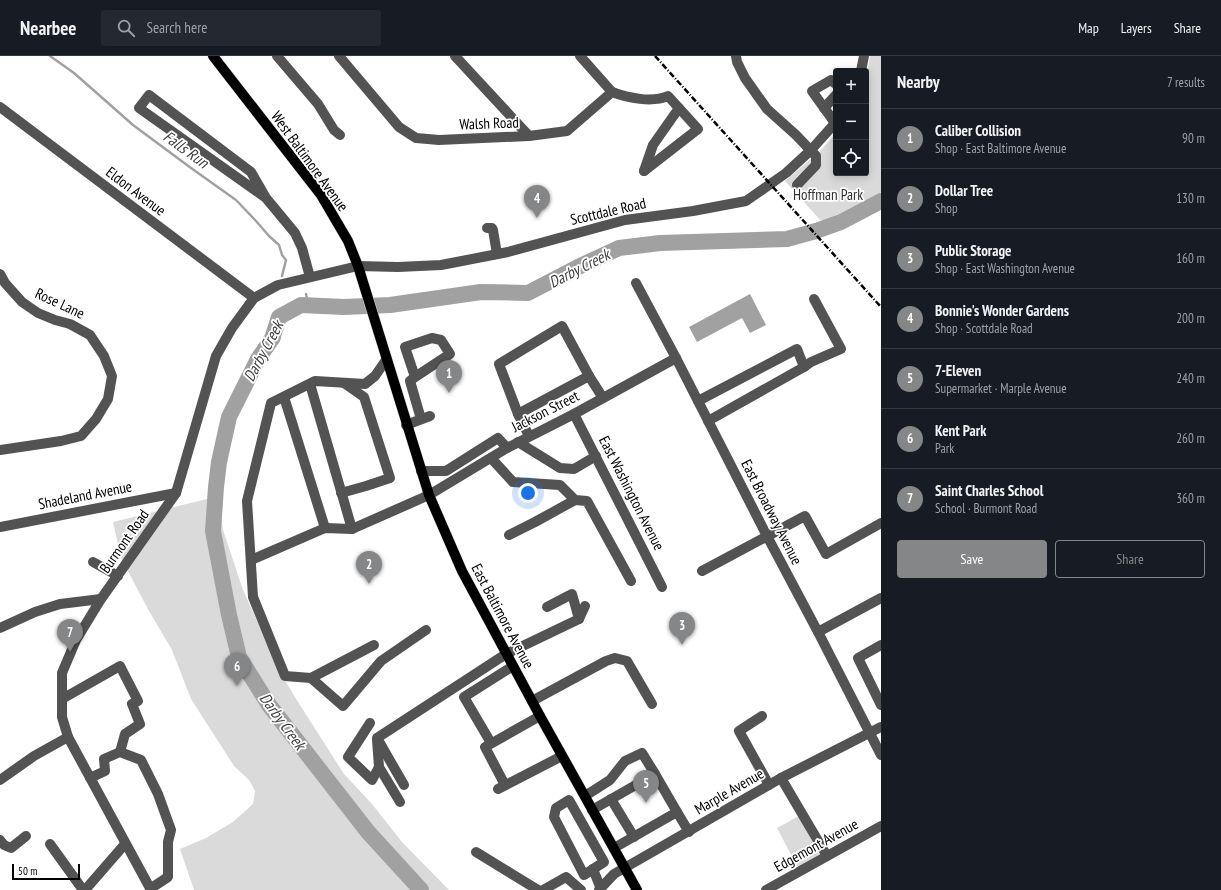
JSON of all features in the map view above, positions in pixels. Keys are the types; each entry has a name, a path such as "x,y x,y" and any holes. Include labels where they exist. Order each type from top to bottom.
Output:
{"main road":[{"name":"West Baltimore Avenue","path":"213,56 321,195 348,241 358,266 380,340"},
{"name":"East Baltimore Avenue","path":"380,340 429,495 462,571 532,702 637,890"}],"street":[{"path":"277,56 318,104 334,130 340,135"},
{"name":"Walsh Road","path":"339,56 398,127 416,138 439,140 529,136 567,131 612,92"},
{"path":"455,56 529,136"},
{"path":"580,56 612,92 624,97 662,99 668,96 679,108 698,129 644,171 653,145 679,108"},
{"path":"736,56 737,62 745,78 767,109 816,156 816,165 797,185"},
{"path":"862,68 864,56"},
{"path":"833,82 831,80 812,91 833,119"},
{"path":"266,198 139,108 149,94 251,172 266,198 295,233 302,248 310,277"},
{"path":"824,108 833,98"},
{"name":"Eldon Avenue","path":"0,107 254,298"},
{"name":"Scottdale Road","path":"358,266 398,267 441,265 497,254 625,220 693,211 746,201 786,173 811,150 833,124"},
{"path":"487,228 493,230 497,254"},
{"name":"Burmont Road","path":"150,889 68,737 62,717 62,673 76,640 101,599 176,493 216,356 232,328 254,298 278,285 358,266"},
{"name":"Rose Lane","path":"0,274 5,283 22,302 38,313 70,324 90,335 104,356 112,376 108,399 96,419 80,436 61,441 0,450"},
{"name":"East Broadway Avenue","path":"636,283 881,755"},
{"path":"708,421 811,362 841,349 814,299"},
{"path":"529,436 518,414 499,364 562,326 589,376 603,398"},
{"path":"406,425 425,417 410,381 450,354 442,340 432,338 404,347 415,377"},
{"path":"698,401 796,349 804,367"},
{"name":"Jackson Street","path":"352,529 429,495 507,448 574,414 676,358"},
{"path":"374,646 311,678 285,676 253,596 247,501 271,403 316,381 365,384 375,376 386,360"},
{"path":"518,414 589,376"},
{"path":"341,493 390,478 364,397 344,383"},
{"path":"251,560 325,528 352,529 310,384"},
{"path":"284,397 325,528"},
{"name":"East Washington Avenue","path":"574,414 662,587"},
{"path":"421,471 446,471 498,438 507,448"},
{"path":"518,442 560,468 574,469 596,456"},
{"path":"491,458 513,482 560,485 575,500"},
{"name":"Shadeland Avenue","path":"0,527 176,493"},
{"path":"509,536 575,500 587,501 631,581"},
{"path":"702,571 805,516 826,554 881,523"},
{"path":"92,562 118,576"},
{"path":"547,607 572,594 579,619"},
{"path":"818,632 881,598"},
{"path":"0,628 35,612 60,604 101,599"},
{"path":"377,738 506,654 579,619 585,606"},
{"path":"311,678 343,706 381,661 426,630"},
{"path":"881,645 858,658 881,705"},
{"path":"532,702 606,661 615,658 627,661 652,704"},
{"path":"62,699 120,666 138,701 132,704 140,724 125,734 120,752"},
{"path":"491,743 464,697 513,666"},
{"path":"540,716 485,747 502,787 562,756"},
{"path":"762,716 739,731 769,785"},
{"path":"370,724 348,757 372,780 379,767"},
{"name":"Marple Avenue","path":"600,889 614,874 781,778 881,727"},
{"path":"0,780 34,756 68,737"},
{"path":"377,738 379,767 400,802"},
{"path":"377,738 404,785"},
{"path":"90,778 105,771 104,759 120,752 141,760 158,794 171,830 168,842 168,877 150,889"},
{"path":"585,796 610,780 625,761 642,753 689,832"},
{"path":"592,810 654,774"},
{"path":"781,778 827,856"},
{"path":"612,799 634,837"},
{"path":"569,800 604,862 593,869 584,875 554,817 556,808 569,800"},
{"path":"614,848 677,812"},
{"name":"Edgemont Avenue","path":"766,890 881,826"},
{"path":"0,840 4,845 11,848 26,836"},
{"path":"50,844 84,890 125,844"},
{"path":"476,852 538,890"},
{"path":"593,869 600,889"},
{"path":"543,890 566,878 581,890"}],"green space":[{"name":"Hoffman Park","path":"870,56 881,56 881,194 822,222 785,181 819,152 833,136 833,176 869,176 868,68"},
{"path":"219,496 223,530 243,590 281,674 344,774 372,804 402,842 449,890 194,890 180,849 206,838 233,822 253,804 255,791 249,780 234,766 191,699 172,650 149,611 121,558 113,522"},
{"path":"799,816 819,854 818,857 798,868 777,828"}],"shaded area":[{"path":"750,294 766,325 750,333 742,318 697,342 689,327"}],"waterway":[{"name":"Falls Run","path":"50,56 74,73 133,125 236,200 279,245 282,255 286,260 282,276"},
{"name":"Darby Creek","path":"421,890 368,832 269,705 239,657 229,615 213,531 216,487 219,462 229,417 258,359 273,337 272,339 279,317 301,305 344,307 390,305 481,292 528,293 619,248 660,243 787,239 841,222 881,201"},
{"path":"306,294 309,306"}],"railway":[{"path":"655,56 881,307"}],"place":[{"name":"Bonnie's Wonder Gardens","path":"537,218"},
{"name":"Caliber Collision","path":"449,393"},
{"name":"Dollar Tree","path":"369,584"},
{"name":"Public Storage","path":"682,645"},
{"name":"Saint Charles School","path":"70,652"},
{"name":"Kent Park","path":"237,686"},
{"name":"7-Eleven","path":"646,803"}]}
